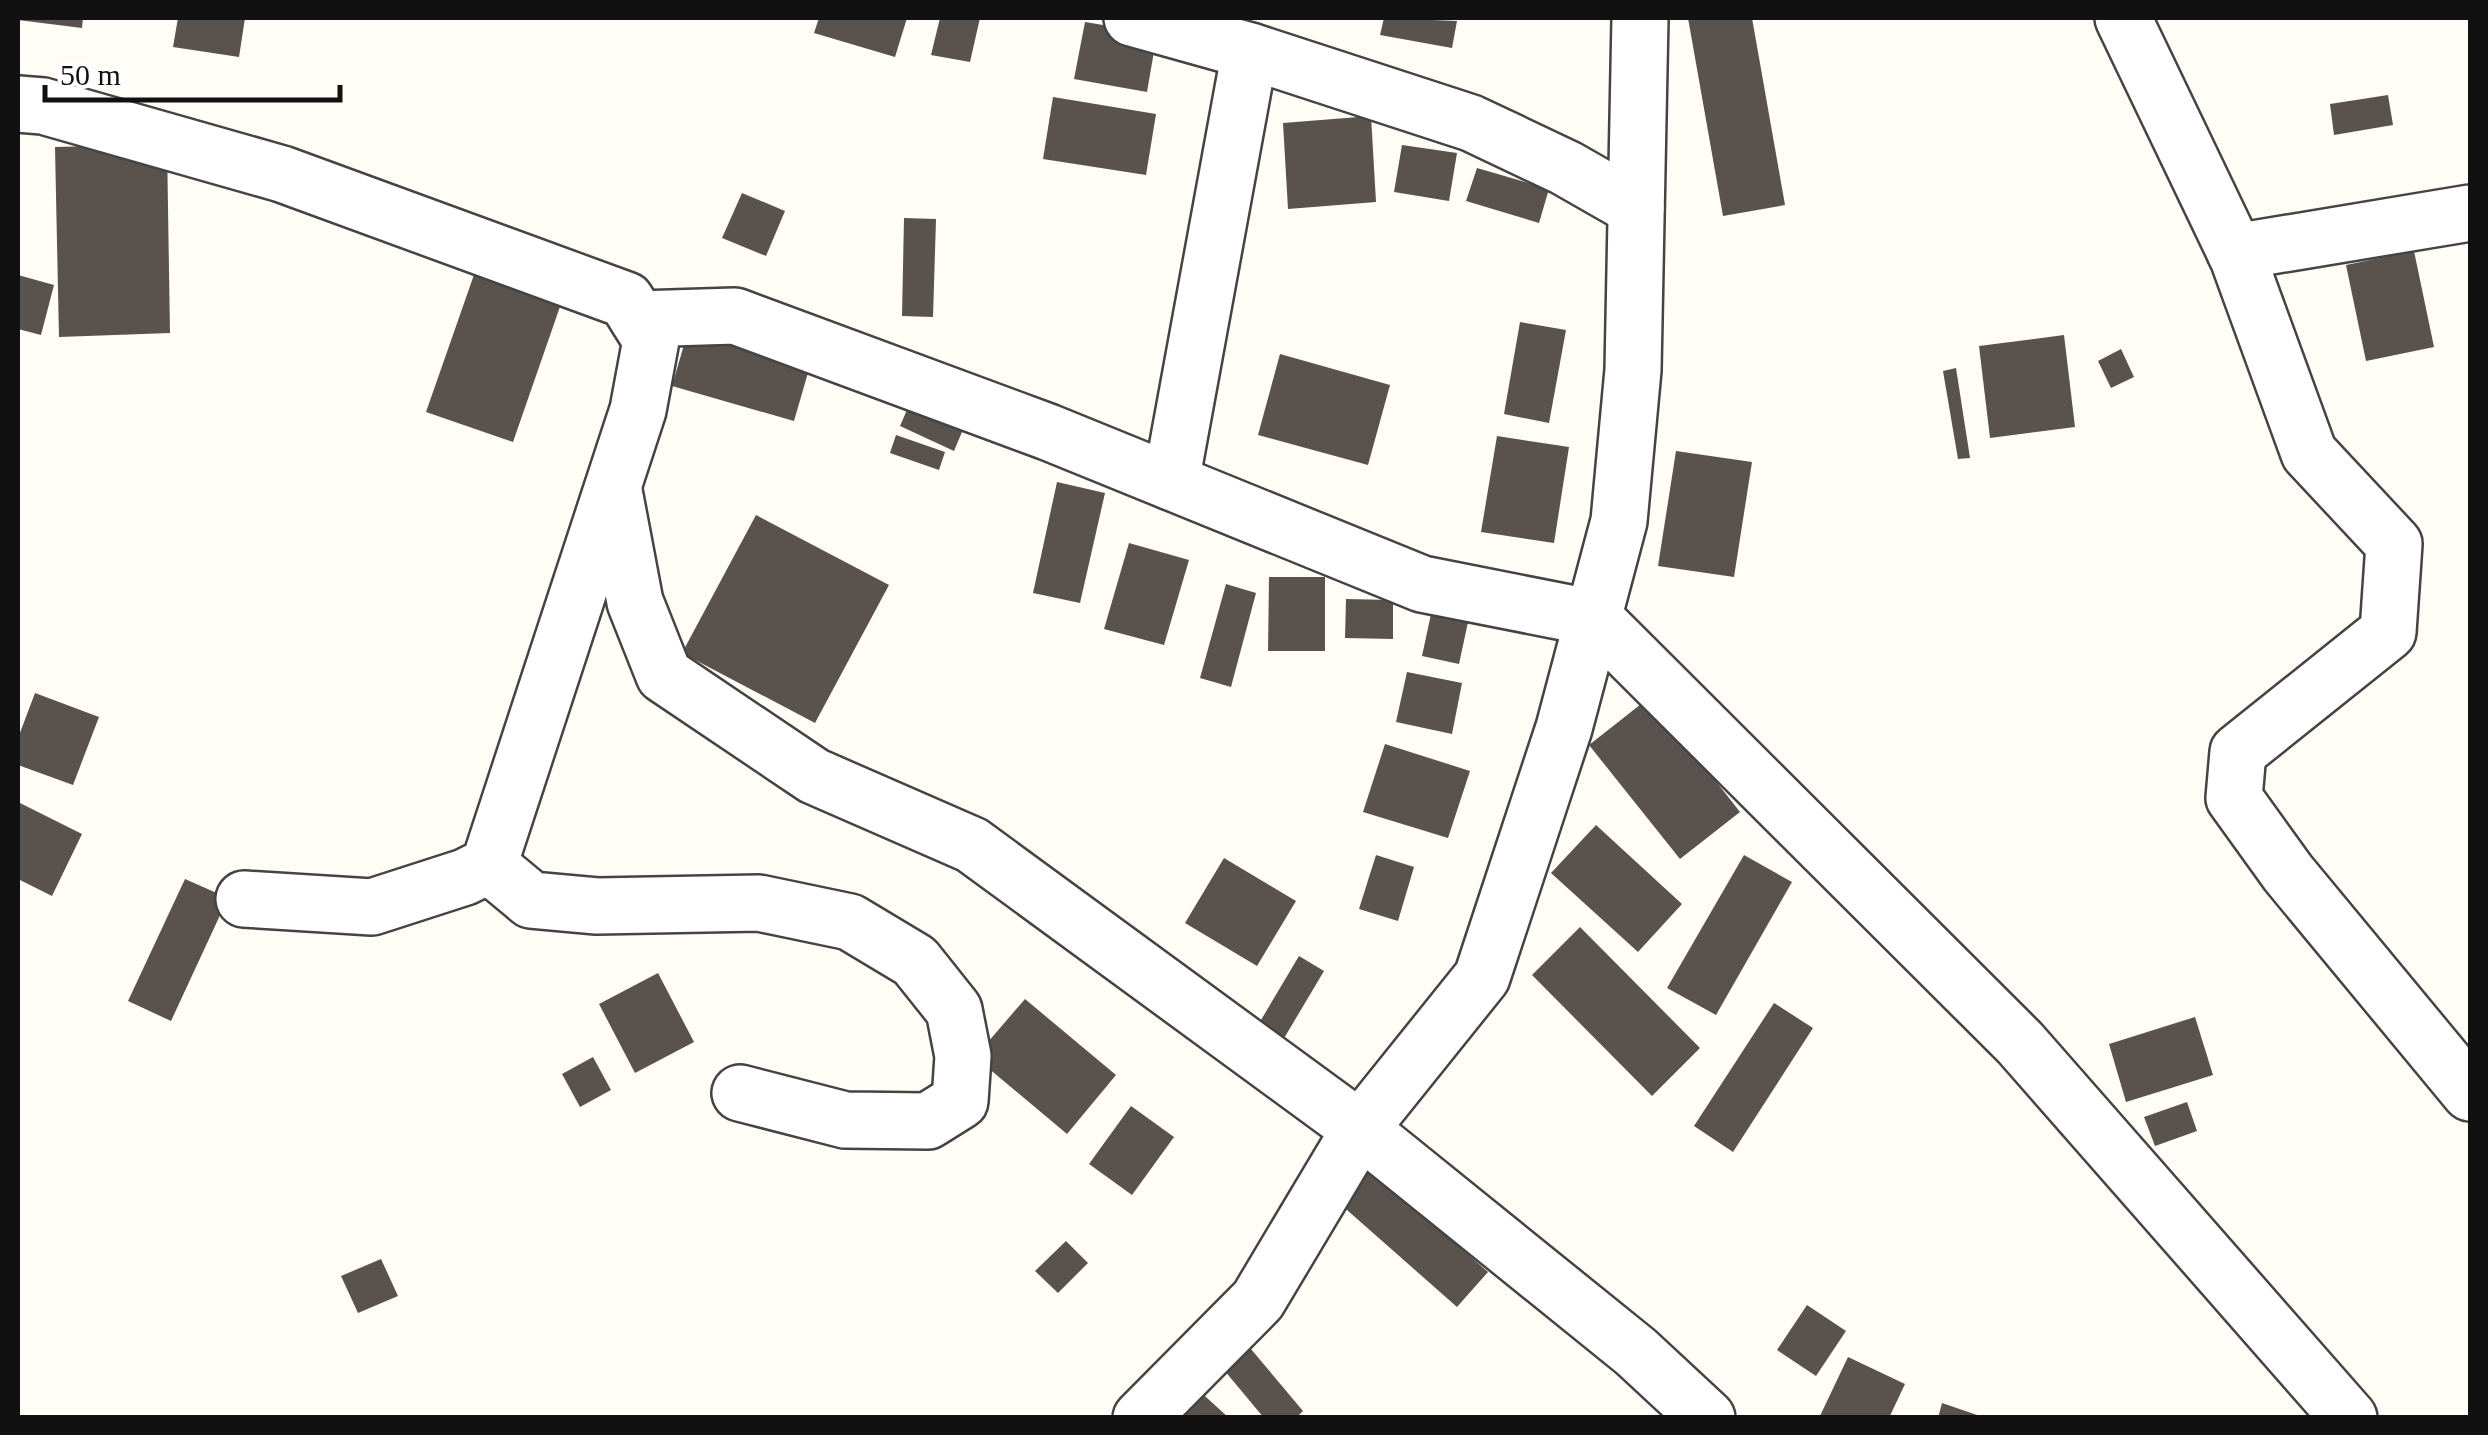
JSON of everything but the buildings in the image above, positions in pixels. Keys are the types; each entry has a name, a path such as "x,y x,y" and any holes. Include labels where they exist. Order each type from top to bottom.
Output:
{"street":[{"path":"1132,18 1250,51 1471,123 1566,168 1636,208"},
{"path":"1141,1418 1258,1300 1360,1129 1482,977 1564,728 1619,521 1633,370 1640,18"},
{"path":"2123,18 2235,252 2309,453 2394,544 2388,632 2238,752 2234,798 2288,873 2470,1093"},
{"path":"1171,482 1250,51"},
{"path":"18,104 43,106 282,174 626,300 651,340 638,410 490,864 465,877 372,908 244,900"},
{"path":"2235,252 2470,213"},
{"path":"638,319 735,316 1048,432 1422,584 1594,618 2020,1043 2349,1418"},
{"path":"614,487 635,602 664,675 814,776 972,844 1360,1129 1636,1352 1706,1418"},
{"path":"490,864 532,900 597,906 759,903 850,922 915,961 954,1010 963,1056 960,1101 928,1121 845,1120 740,1093"}]}
